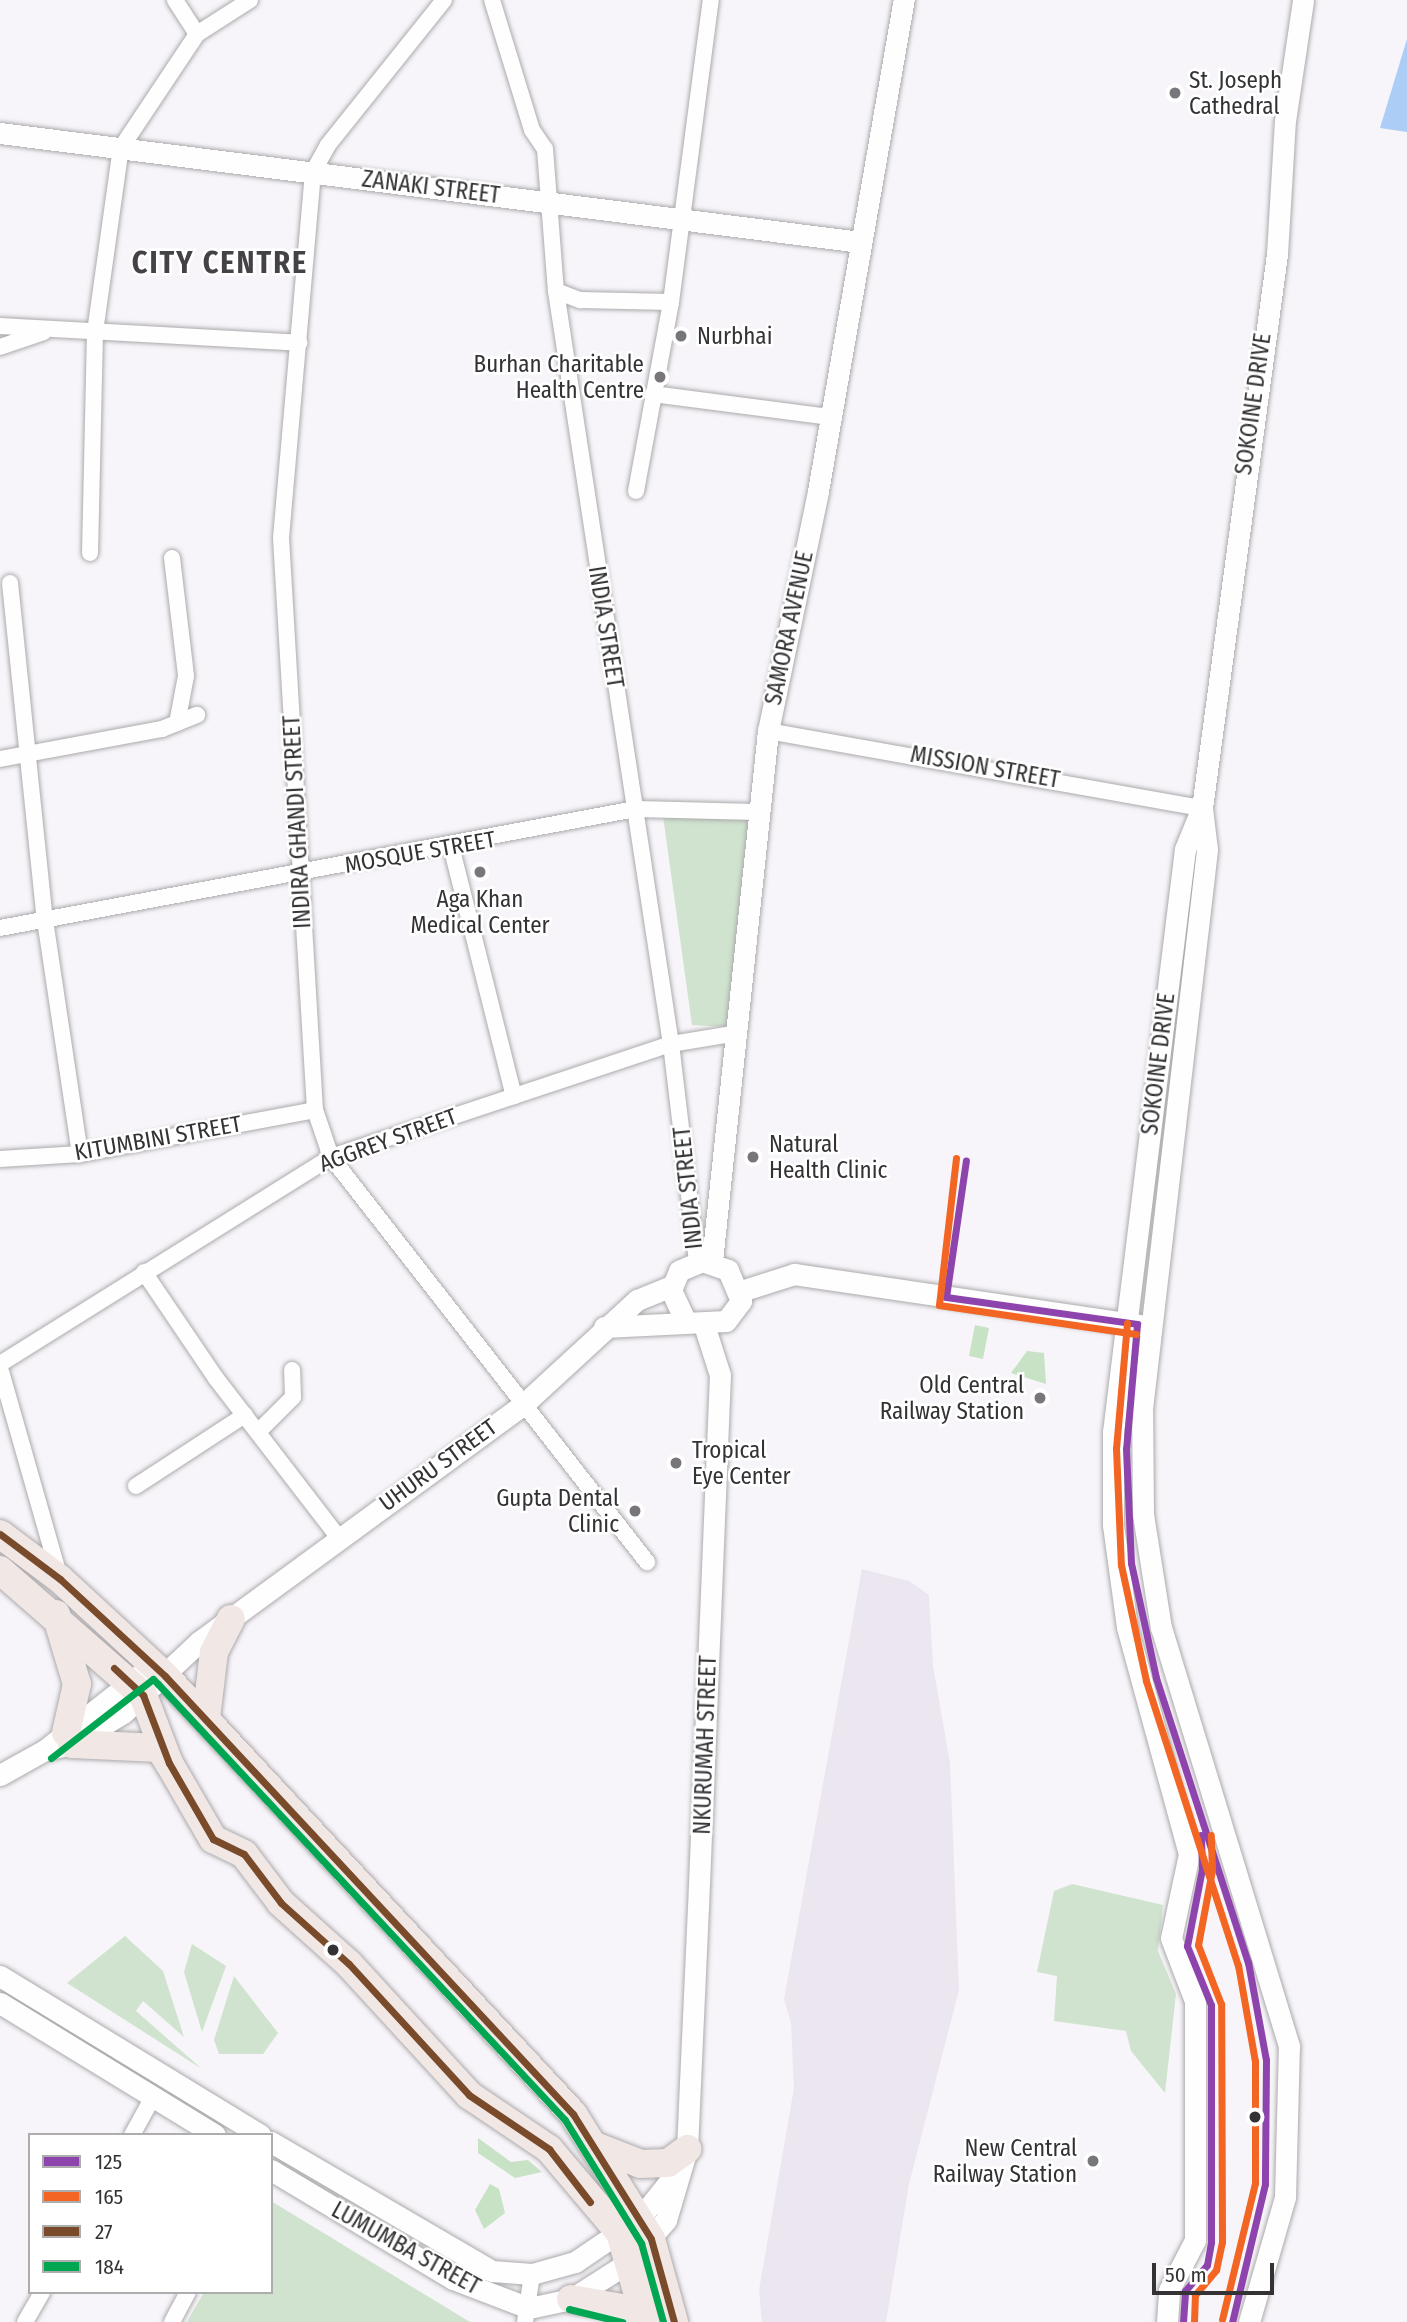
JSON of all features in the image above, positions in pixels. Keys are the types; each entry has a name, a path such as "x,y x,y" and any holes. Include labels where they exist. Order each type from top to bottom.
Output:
{"highway":[{"path":"0,1534 60,1578 206,1718 573,2113 595,2146 637,2230 674,2322"},
{"path":"0,1570 55,1612 136,1689 169,1763"},
{"path":"55,1612 77,1684 61,1742 159,1748 213,1839 244,1854 281,1903 349,1964 469,2095 549,2149 637,2230"},
{"path":"206,1718 214,1652 231,1619"},
{"path":"595,2146 641,2164 668,2163 684,2158"},
{"path":"637,2230 629,2262 646,2322"},
{"path":"571,2299 605,2302 638,2322"}],"main road":[{"name":"SAMORA AVENUE","path":"704,1261 737,1033 768,731 831,417 904,0"},
{"name":"SOKOINE DRIVE","path":"1249,2322 1285,2197 1289,2046 1161,1628 1142,1476 1149,1326 1207,850 1202,808 1276,254 1285,121 1303,0"},
{"name":"ZANAKI STREET","path":"0,132 545,201 680,223 861,243"},
{"name":"SOKOINE DRIVE","path":"1167,2322 1169,2290 1195,2240 1195,2001 1171,1938 1188,1867 1185,1830 1138,1674 1113,1525 1113,1433 1185,849 1202,808"},
{"path":"705,1322 674,1304 672,1286 704,1261 728,1269 741,1291"},
{"path":"604,1328 705,1322 741,1291 794,1274 1149,1326"},
{"name":"UHURU STREET","path":"0,1775 61,1742 136,1689 338,1537 526,1402 637,1300 672,1286"},
{"name":"NKURUMAH STREET","path":"637,2230 666,2220 684,2158 720,1376 705,1322"},
{"path":"0,1976 257,2133"},
{"path":"0,2003 212,2133"},
{"name":"LUMUMBA STREET","path":"273,2143 469,2261 532,2274 575,2262 637,2230"},
{"name":"LUMUMBA STREET","path":"273,2170 444,2275 527,2315"},
{"path":"527,2315 571,2299 629,2262"}],"street":[{"path":"175,0 197,34"},
{"path":"90,553 95,332 121,148 197,34 250,0"},
{"path":"313,172 328,145 444,0"},
{"name":"INDIA STREET","path":"492,0 532,130 545,149 545,201 556,291 704,1261"},
{"path":"636,491 671,302 711,0"},
{"name":"INDIRA GHANDI STREET","path":"313,172 300,343 281,529 299,874 315,1110 331,1157 526,1402 647,1562"},
{"path":"556,291 580,300 671,302"},
{"path":"0,327 300,343"},
{"path":"0,347 53,329"},
{"path":"653,394 831,417"},
{"path":"172,558 186,676 177,723"},
{"path":"10,583 45,920 80,1154"},
{"path":"0,759 177,723 197,715"},
{"name":"MISSION STREET","path":"768,731 1202,808"},
{"name":"MOSQUE STREET","path":"0,928 635,810 758,813"},
{"path":"451,846 514,1096"},
{"name":"AGGREY STREET","path":"0,1366 144,1272 331,1157 671,1044 737,1033"},
{"name":"KITUMBINI STREET","path":"0,1159 80,1154 315,1110"},
{"path":"144,1272 245,1415 338,1537"},
{"path":"0,1366 60,1578"},
{"path":"259,1432 293,1396 292,1370"},
{"path":"136,1486 245,1415"},
{"path":"133,2133 153,2097"},
{"path":"527,2315 532,2274"},
{"path":"25,2322 41,2294"},
{"path":"172,2322 187,2294"}],"shaded area":[{"path":"862,1569 909,1581 929,1595 933,1666 950,1763 959,1990 909,2184 886,2322 762,2322 759,2290 794,2088 791,2023 784,1999"}],"green space":[{"path":"663,816 749,817 729,1027 692,1025"},
{"path":"975,1325 989,1328 983,1359 969,1356"},
{"path":"1027,1351 1044,1353 1046,1384 1011,1373"},
{"path":"1072,1884 1163,1905 1158,1951 1176,1994 1165,2093 1131,2051 1126,2031 1054,2021 1057,1976 1037,1972 1054,1891"},
{"path":"125,1936 163,1971 184,2037 143,2001 136,2011 202,2069 67,1983"},
{"path":"192,1944 226,1966 202,2032 184,1972"},
{"path":"234,1976 278,2033 263,2054 219,2054 214,2040"},
{"path":"478,2138 511,2162 528,2160 542,2172 515,2178 478,2153"},
{"path":"490,2184 499,2189 505,2213 484,2229 475,2210"},
{"path":"273,2202 470,2322 187,2322 203,2294 273,2294"}],"water":[{"path":"1407,39 1407,132 1380,128"}],"transit line":[{"name":"165","path":"956,1158 939,1305 1136,1334"},
{"name":"125","path":"946,1297 966,1160"},
{"name":"125","path":"946,1297 1137,1324"},
{"name":"165","path":"1127,1323 1116,1448 1121,1565 1146,1681 1238,1965 1255,2061 1255,2183 1222,2319"},
{"name":"125","path":"1137,1324 1126,1449 1131,1563 1156,1678 1248,1962 1266,2060 1265,2184 1232,2322"},
{"name":"27","path":"0,1534 60,1579 165,1676 573,2114 651,2239 674,2322"},
{"name":"27","path":"114,1668 143,1695 169,1763 213,1839 244,1854 281,1903 349,1964 469,2095 549,2149 590,2202"},
{"name":"184","path":"51,1758 153,1679 565,2120 641,2243 663,2322"},
{"name":"125","path":"1183,2322 1185,2291 1207,2265 1211,2242 1211,2005 1187,1946 1202,1869 1201,1835"},
{"name":"165","path":"1194,2322 1195,2295 1216,2270 1222,2242 1221,2004 1198,1945 1212,1870 1211,1835"},
{"name":"184","path":"569,2309 622,2322"}],"place":[{"name":"St. Joseph Cathedral","path":"1175,93"},
{"name":"Nurbhai","path":"681,336"},
{"name":"Burhan Charitable Health Centre","path":"660,377"},
{"name":"Aga Khan Medical Center","path":"480,872"},
{"name":"Natural Health Clinic","path":"753,1157"},
{"name":"Old Central Railway Station","path":"1040,1398"},
{"name":"Tropical Eye Center","path":"676,1463"},
{"name":"Gupta Dental Clinic","path":"635,1511"},
{"name":"New Central Railway Station","path":"1093,2161"}],"district":[{"name":"CITY CENTRE","path":"220,263"}]}
